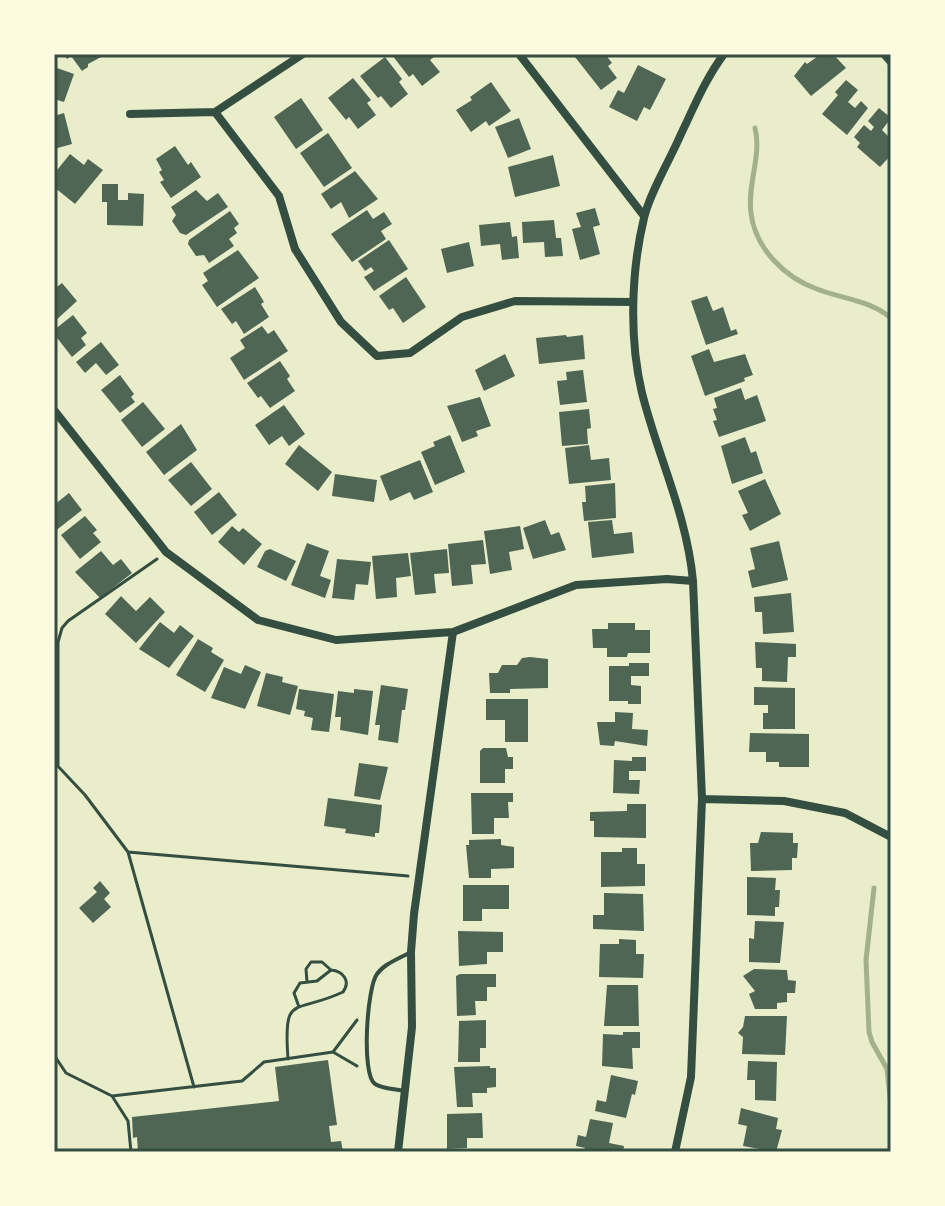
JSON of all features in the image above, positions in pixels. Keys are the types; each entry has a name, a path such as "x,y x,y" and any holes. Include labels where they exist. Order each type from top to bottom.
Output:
{"street":[{"path":"130,114 215,112 303,54"},
{"path":"519,54 644,216"},
{"path":"675,1152 691,1077 702,799 693,581 690,550 680,511 642,393 633,343 633,302 644,216 699,96 724,54"},
{"path":"884,54 891,62"},
{"path":"215,112 279,196 295,249 341,322 377,356 410,353 462,317 515,301 633,302"},
{"path":"54,410 166,552 258,620 336,640 453,632 576,585 667,579 693,581"},
{"path":"398,1152 412,1027 411,952 453,632"},
{"path":"702,799 784,801 845,813 891,837"}],"lane":[{"path":"406,1091 376,1084 367,1072 369,1004 378,972 411,952"}],"path":[{"path":"166,552 62,628 58,642 56,764 128,852 194,1087"},
{"path":"128,852 420,877"},
{"path":"288,1059 286,1019 299,1007 343,992 347,986 345,977 322,962 311,962 306,969 307,982"},
{"path":"299,1007 294,990 300,983 317,981 331,970"},
{"path":"333,1052 369,1004"},
{"path":"112,1096 242,1081 264,1062 333,1052 367,1072"},
{"path":"54,1055 66,1073 112,1096 128,1121 131,1152"}],"building":[{"path":"64,54 103,56 82,71 71,56 67,59"},
{"path":"394,54 431,54 434,57 430,60 440,72 422,86 413,74 409,77"},
{"path":"579,54 605,54 612,63 608,66 617,78 601,90 575,57"},
{"path":"821,54 833,54 846,68 811,96 794,76 805,62 807,64"},
{"path":"385,57 402,79 399,82 408,94 391,108 360,76"},
{"path":"638,65 666,79 650,110 644,107 637,121 609,107 618,90 624,93"},
{"path":"54,67 74,74 64,102 54,99"},
{"path":"353,78 371,100 367,103 376,115 358,129 328,98"},
{"path":"846,80 858,90 848,102 855,108 861,101 868,108 847,135 822,114"},
{"path":"491,82 511,111 489,126 486,121 471,132 456,110"},
{"path":"301,98 323,130 296,149 274,117"},
{"path":"879,108 891,118 882,130 891,139 891,155 880,167 857,147 860,143 854,137 864,125 871,131 874,127 868,121"},
{"path":"64,113 72,144 54,149 54,116"},
{"path":"519,118 531,149 508,158 495,127"},
{"path":"328,133 352,168 324,187 300,153"},
{"path":"175,146 201,177 171,198 160,182 164,180 156,159"},
{"path":"70,154 84,165 88,159 103,170 75,204 54,187 54,174"},
{"path":"553,155 560,186 515,197 508,167"},
{"path":"355,171 378,199 349,218 341,202 331,209 321,194"},
{"path":"102,184 118,184 118,200 128,200 128,193 144,194 143,226 107,225 107,202 102,202"},
{"path":"196,190 207,201 218,193 228,207 186,235 180,233 172,221 176,215 171,207"},
{"path":"595,208 600,225 593,227 600,254 580,260 572,229 581,227 576,213"},
{"path":"367,210 373,219 384,212 392,224 381,231 386,239 352,262 331,234"},
{"path":"230,211 239,224 234,228 237,233 229,239 234,246 209,263 204,255 196,256 188,244 189,240"},
{"path":"554,220 556,238 561,238 563,256 545,257 544,242 523,243 522,222"},
{"path":"510,222 512,237 517,236 519,258 502,260 500,244 481,246 479,225"},
{"path":"389,240 408,269 374,291 364,277 374,271 371,267 365,271 358,261"},
{"path":"469,242 474,266 447,273 441,249"},
{"path":"238,250 259,278 217,307 202,285 208,281 203,273"},
{"path":"406,277 426,307 403,323 393,308 389,310 379,296"},
{"path":"62,283 77,301 54,322 54,289"},
{"path":"255,287 269,317 244,334 236,321 232,324 221,309"},
{"path":"707,296 713,311 723,307 731,331 736,329 738,334 706,345 691,301"},
{"path":"73,315 87,333 81,338 86,345 72,357 54,330"},
{"path":"262,326 268,334 274,330 288,351 244,380 230,358 245,348 240,340"},
{"path":"583,335 585,359 539,364 536,338"},
{"path":"101,342 119,365 106,375 96,363 85,373 76,362"},
{"path":"709,349 714,362 745,354 753,375 705,396 691,356"},
{"path":"505,354 515,376 484,391 475,370"},
{"path":"280,361 295,391 270,408 247,383"},
{"path":"583,370 587,402 560,405 557,381 567,380 566,372"},
{"path":"120,375 134,394 131,397 135,402 120,413 101,390"},
{"path":"741,388 745,400 757,395 766,421 719,437 713,421 717,420 713,409 717,408 714,398"},
{"path":"480,397 491,426 476,431 478,436 462,442 447,406"},
{"path":"143,402 165,429 142,447 121,420"},
{"path":"284,405 305,434 289,446 282,436 269,445 255,425"},
{"path":"589,409 591,428 587,429 588,444 562,446 559,412"},
{"path":"181,424 197,450 164,475 146,452"},
{"path":"450,435 465,472 435,485 421,452 435,446 433,442"},
{"path":"745,437 751,453 756,451 763,473 732,484 721,446"},
{"path":"299,445 332,472 318,491 285,464"},
{"path":"589,445 591,460 609,458 611,480 569,484 565,448"},
{"path":"420,460 433,492 414,500 410,492 390,501 380,476"},
{"path":"191,462 212,489 191,506 168,480"},
{"path":"335,474 377,480 374,502 332,496"},
{"path":"765,479 781,514 750,531 742,515 748,513 738,491"},
{"path":"615,483 616,518 584,521 582,502 586,502 585,486"},
{"path":"219,492 237,515 212,535 194,512"},
{"path":"69,493 82,510 54,532 54,505"},
{"path":"85,516 97,530 93,533 101,542 80,559 61,535"},
{"path":"545,520 551,535 559,532 566,550 533,559 523,528"},
{"path":"612,520 614,534 632,532 634,553 592,558 588,522"},
{"path":"232,526 239,532 243,528 262,544 244,565 218,542"},
{"path":"520,526 524,549 509,552 512,570 490,574 484,531"},
{"path":"483,540 486,564 471,565 473,584 452,586 448,544"},
{"path":"779,541 788,580 752,588 748,571 755,569 750,548"},
{"path":"307,543 329,551 320,576 331,580 325,598 291,585"},
{"path":"270,549 296,561 286,581 257,567 265,551"},
{"path":"447,549 449,573 434,574 436,593 415,595 410,553"},
{"path":"101,551 113,565 121,559 132,573 100,598 75,572"},
{"path":"408,553 411,576 396,578 397,597 376,599 372,556"},
{"path":"337,559 371,562 368,585 356,584 354,600 332,598"},
{"path":"791,593 794,632 763,634 762,612 755,612 754,597"},
{"path":"121,596 136,611 150,597 165,612 136,643 105,614"},
{"path":"160,622 174,633 180,625 194,636 169,668 139,649"},
{"path":"608,623 635,623 635,630 650,630 650,653 607,657 607,648 593,648 592,629 608,629"},
{"path":"198,639 213,648 211,652 224,660 205,692 176,675"},
{"path":"755,642 796,644 796,657 788,657 787,682 762,681 762,668 756,668"},
{"path":"522,658 548,659 548,688 490,693 489,673 498,673 502,665 517,665"},
{"path":"629,663 649,663 649,676 631,676 631,685 641,686 641,704 609,701 609,666 629,666"},
{"path":"245,665 261,672 245,709 211,698 224,667 241,674"},
{"path":"266,673 283,677 282,682 298,686 290,715 257,706"},
{"path":"381,685 408,689 398,743 378,740 380,725 375,725"},
{"path":"754,687 795,688 795,729 763,729 763,713 768,713 768,705 754,705"},
{"path":"299,689 334,694 329,732 311,730 313,718 304,716 305,711 296,709"},
{"path":"354,689 373,691 368,735 340,730 341,717 335,717 338,691 354,693"},
{"path":"486,699 528,699 528,742 505,742 505,720 486,720"},
{"path":"615,712 633,713 632,729 648,730 647,746 615,741 614,746 600,745 597,722 615,722"},
{"path":"750,733 809,734 809,767 779,767 779,762 766,762 766,752 749,752"},
{"path":"483,748 506,748 508,757 513,757 513,769 505,769 505,783 480,783 480,751"},
{"path":"632,757 646,757 646,771 629,771 629,780 640,780 639,794 613,793 614,760 632,761"},
{"path":"359,763 388,767 380,800 354,796"},
{"path":"471,793 513,793 513,802 508,802 509,818 494,818 494,834 472,834"},
{"path":"328,798 382,805 379,833 375,833 375,837 345,833 346,829 324,826"},
{"path":"627,804 646,804 646,838 594,837 594,821 590,821 590,812 627,811"},
{"path":"761,832 793,833 793,843 798,843 797,858 792,858 792,870 751,871 750,843 758,843"},
{"path":"501,839 501,845 514,847 514,868 491,869 491,878 469,878 466,845 469,845 469,840"},
{"path":"622,848 637,848 637,864 645,864 645,886 601,887 601,852 622,852"},
{"path":"747,877 776,878 775,890 780,890 775,916 747,915"},
{"path":"100,881 110,893 104,899 111,907 93,923 79,908 97,892 93,888"},
{"path":"463,885 509,885 509,909 482,909 482,921 463,921"},
{"path":"604,893 643,894 644,931 593,929 593,915 604,915"},
{"path":"755,921 784,922 780,963 749,962 749,938 754,939"},
{"path":"458,931 503,932 503,952 487,952 487,964 459,966"},
{"path":"619,939 636,940 636,954 644,954 643,978 599,977 600,944 619,944"},
{"path":"754,969 787,970 788,980 796,981 795,993 787,993 787,1002 777,1003 777,1009 755,1009 749,994 755,991 743,976"},
{"path":"496,974 496,987 487,987 487,1001 475,1001 476,1015 457,1016 456,976"},
{"path":"607,985 638,985 639,1026 604,1026"},
{"path":"745,1016 787,1016 785,1055 742,1054 743,1037 738,1033"},
{"path":"486,1020 486,1048 480,1048 480,1062 458,1062 459,1021"},
{"path":"623,1032 640,1032 640,1048 632,1048 633,1069 602,1066 603,1034 623,1035"},
{"path":"328,1060 337,1125 329,1126 331,1142 341,1141 343,1152 138,1152 137,1137 133,1138 132,1117 279,1101 275,1067"},
{"path":"748,1061 777,1062 776,1101 755,1100 755,1080 747,1080"},
{"path":"454,1067 496,1068 496,1087 487,1088 487,1093 472,1093 473,1107 457,1107"},
{"path":"611,1075 638,1081 626,1118 595,1111 597,1100 606,1102"},
{"path":"741,1108 778,1118 776,1129 782,1130 776,1152 743,1146 747,1126 738,1124"},
{"path":"482,1113 483,1138 467,1138 467,1148 447,1149 447,1114"},
{"path":"590,1119 613,1123 609,1143 624,1146 623,1152 584,1152 585,1148 576,1146 578,1135 586,1137"}],"waterway":[{"path":"755,128 757,149 750,202 754,226 765,250 783,269 805,284 865,304 891,318"},
{"path":"874,888 866,960 869,1032 887,1069 891,1106"}]}
